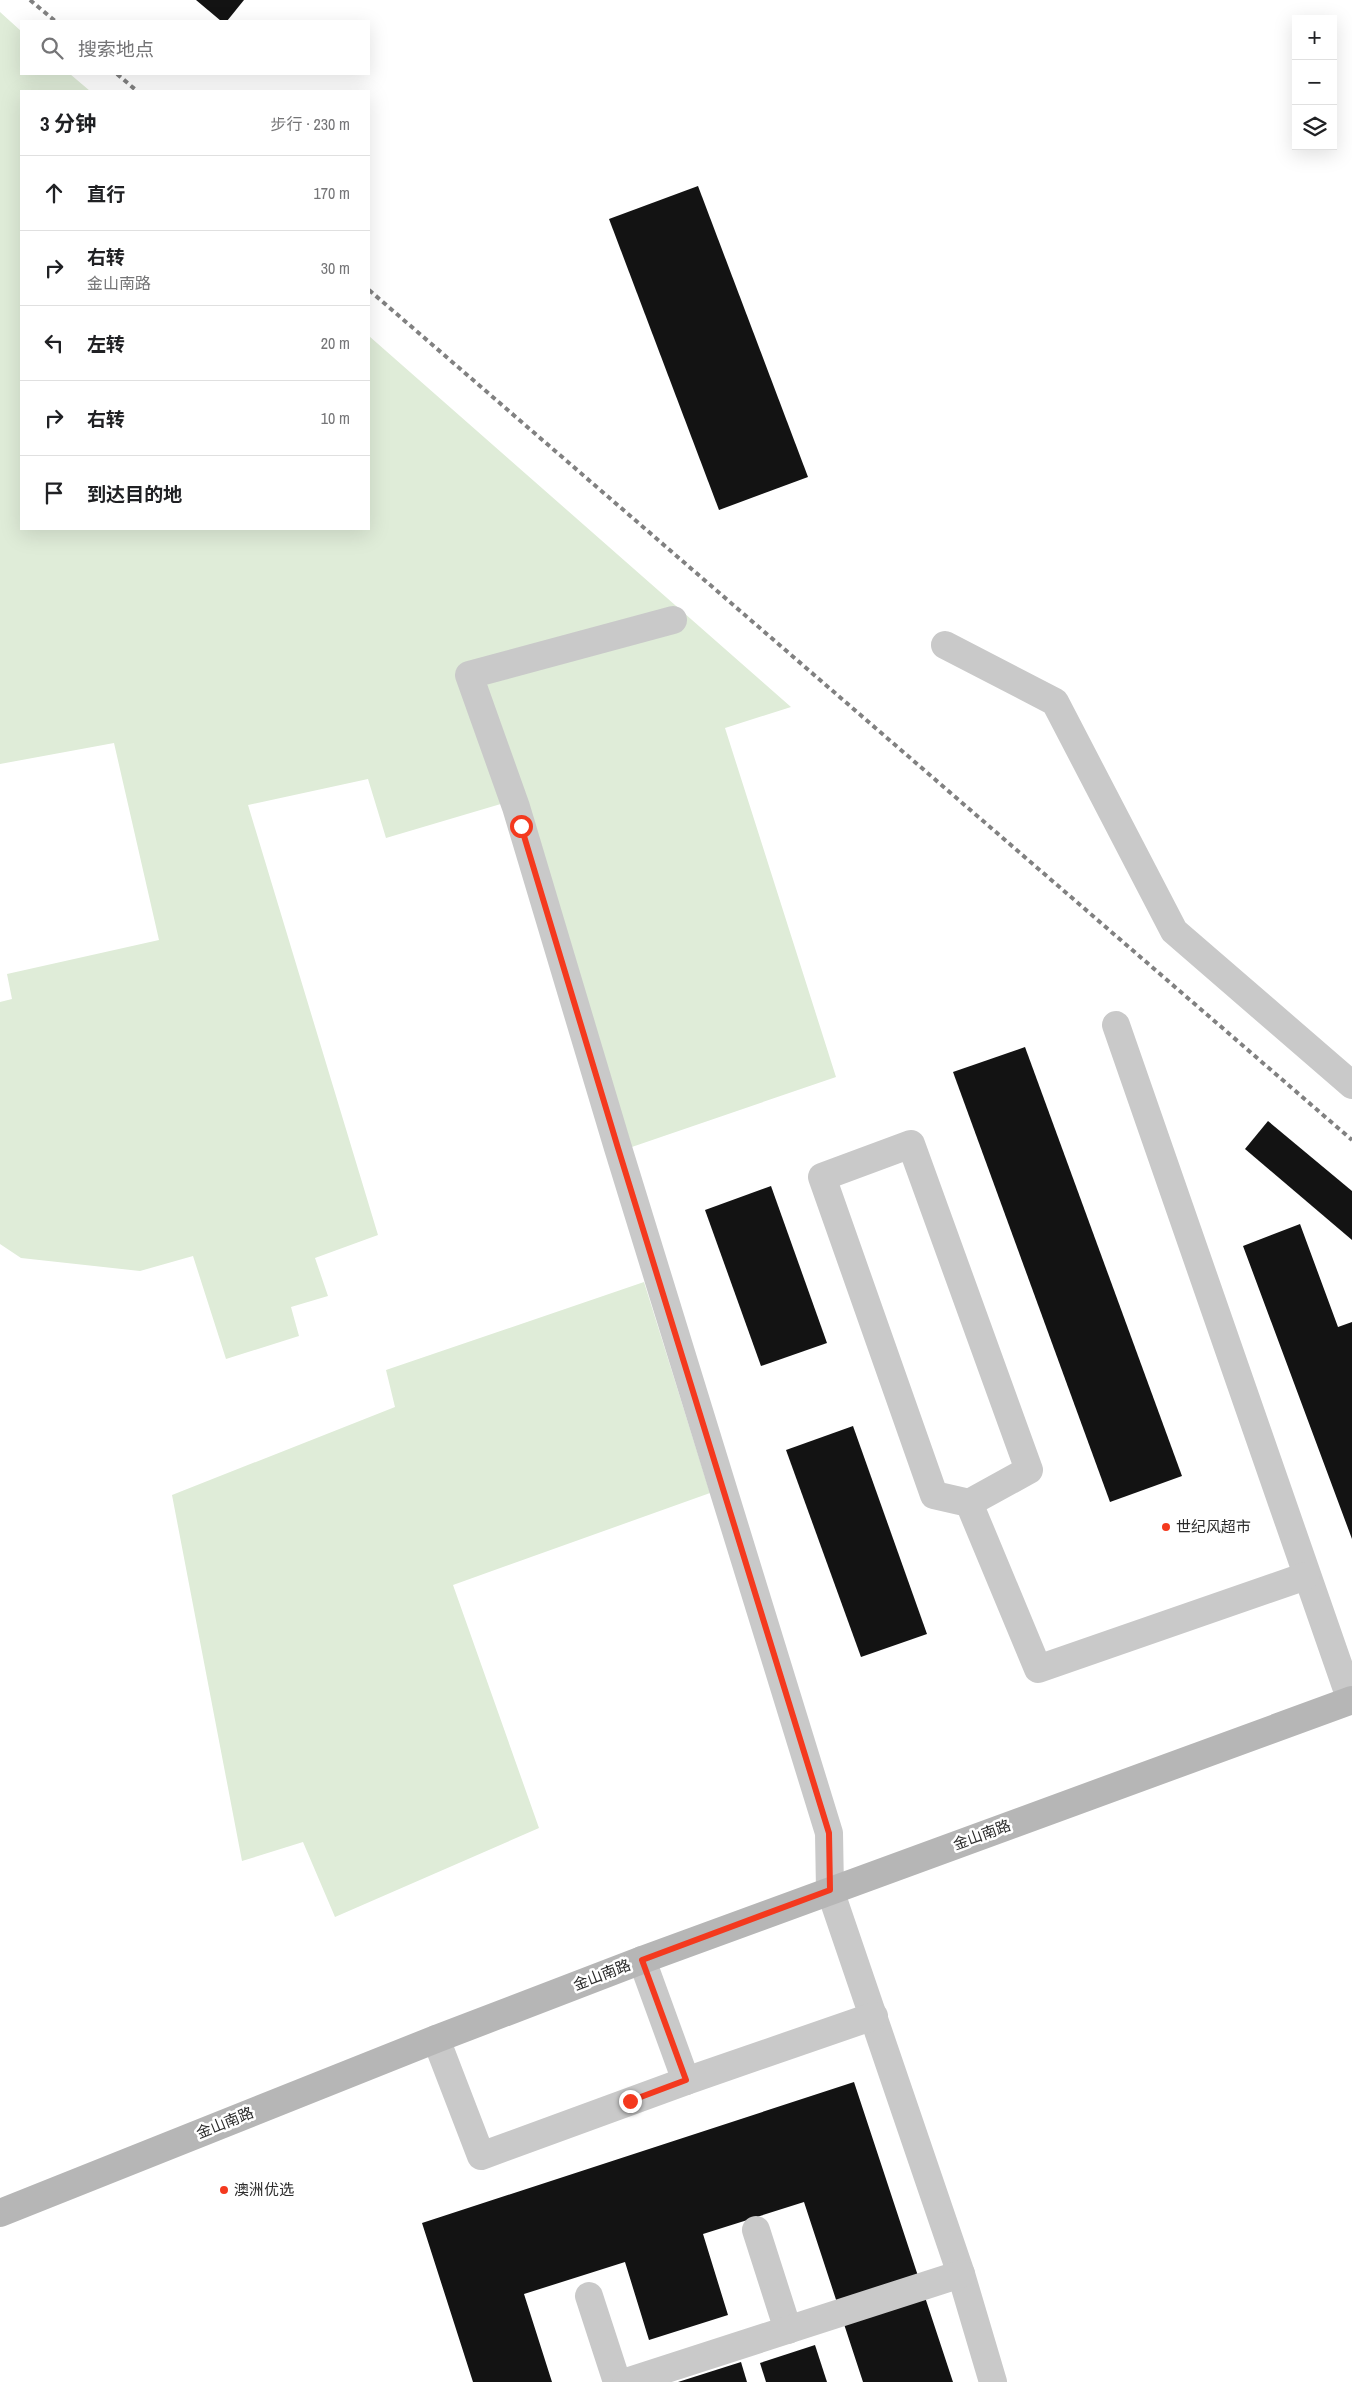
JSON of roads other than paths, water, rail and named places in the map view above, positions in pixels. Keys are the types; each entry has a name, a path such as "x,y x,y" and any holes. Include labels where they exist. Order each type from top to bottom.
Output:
{"main road":[{"name":"金山南路","path":"0,2213 436,2039 642,1960 1352,1700"}],"street":[{"path":"673,620 469,675 516,807 618,1148 829,1833 830,1890 961,2274 994,2382"},
{"path":"945,645 1055,702 1174,931 1352,1085"},
{"path":"1116,1024 1306,1576 1352,1700"},
{"path":"911,1144 1029,1470 969,1503 934,1495 822,1177 911,1144"},
{"path":"969,1503 1038,1669 1306,1576"},
{"path":"642,1960 686,2080"},
{"path":"436,2039 481,2156 686,2080 874,2016"},
{"path":"756,2230 788,2330"},
{"path":"626,2382 961,2274"},
{"path":"589,2296 617,2382"}],"railway":[{"path":"30,0 54,20"},
{"path":"118,75 136,90"},
{"path":"370,291 1352,1140"}],"place":[{"name":"世纪风超市","path":"1166,1527"},
{"name":"澳洲优选","path":"224,2190"}]}
